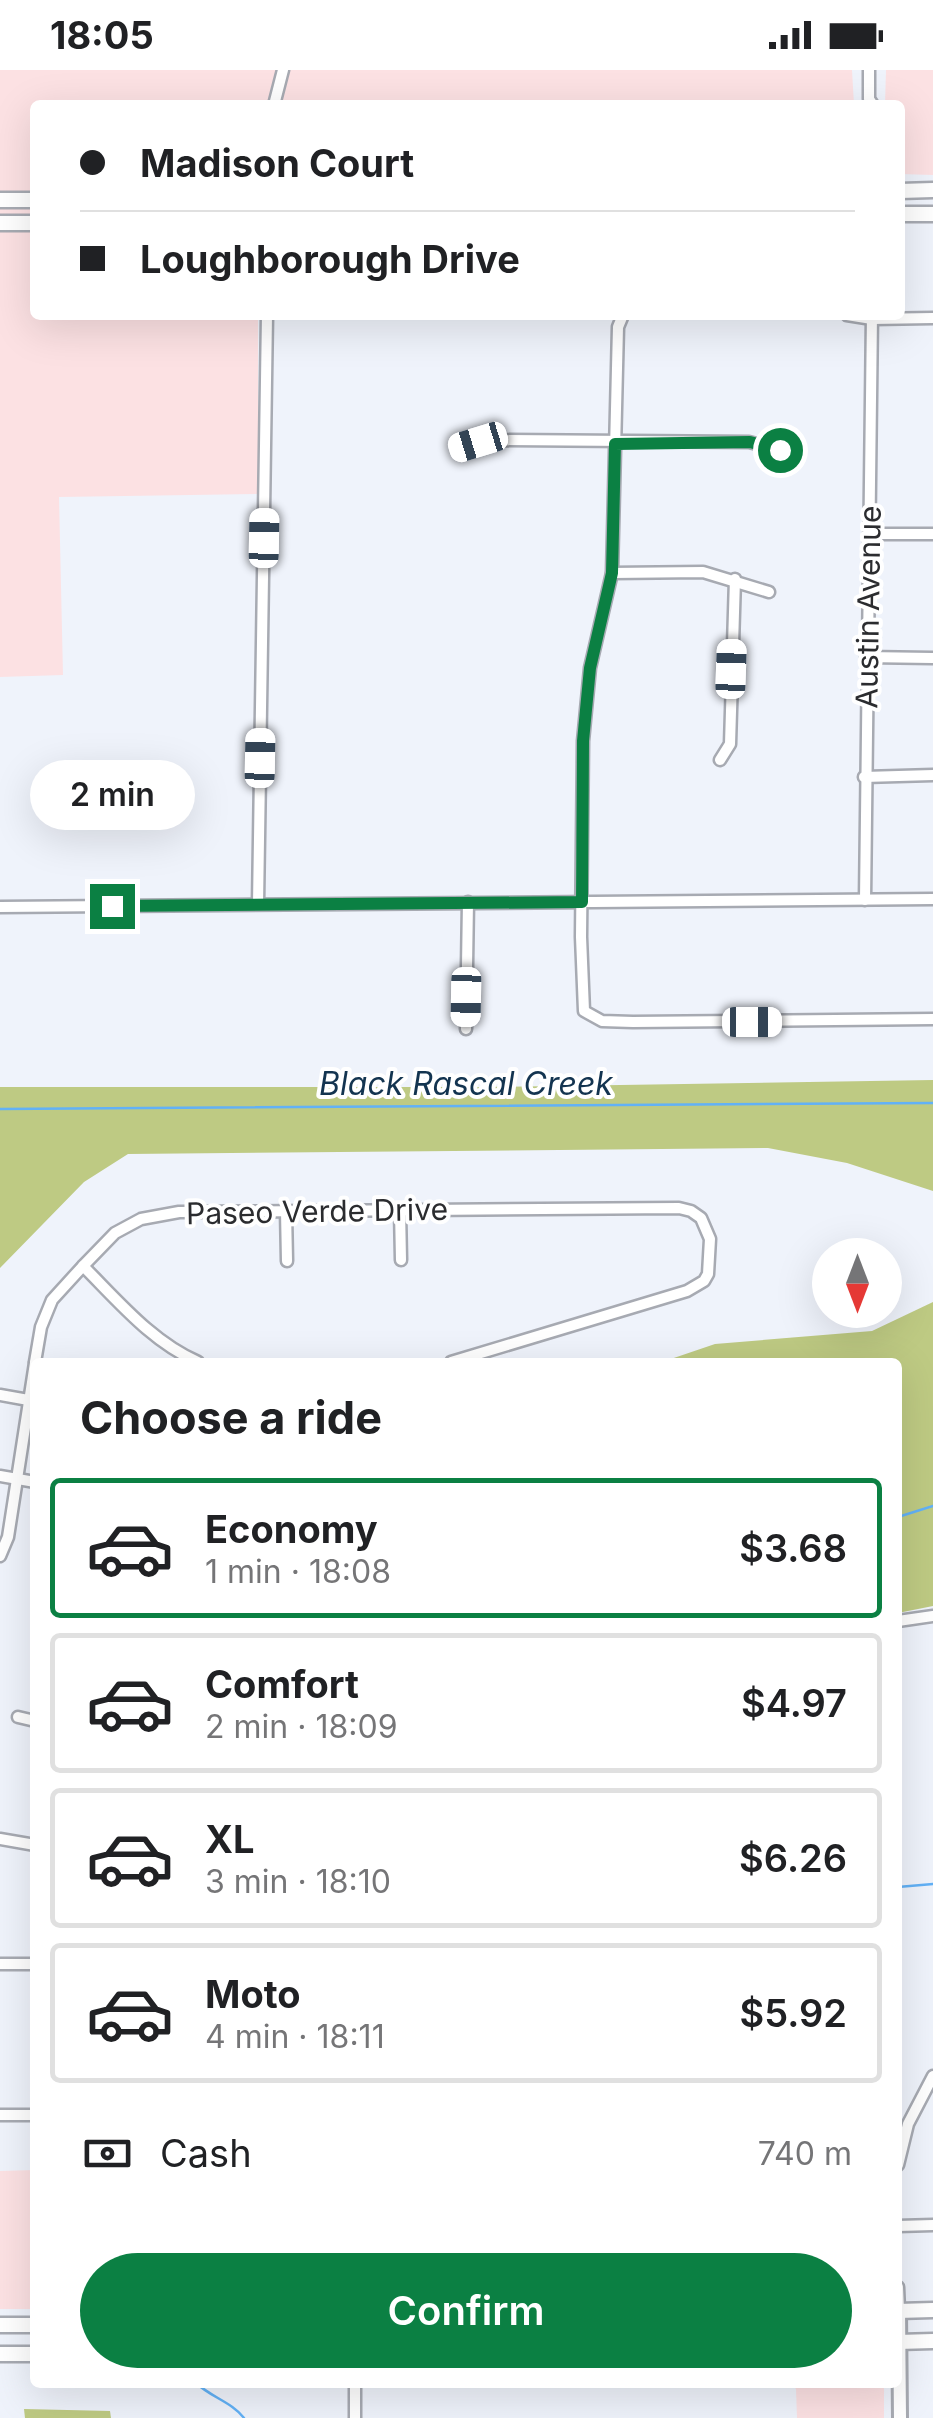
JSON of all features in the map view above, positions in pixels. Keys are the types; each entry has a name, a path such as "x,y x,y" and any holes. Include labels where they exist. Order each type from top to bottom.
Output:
{"main road":[{"path":"905,191 933,190"},
{"path":"0,200 30,200"},
{"path":"905,214 933,214"},
{"path":"0,223 30,223"},
{"path":"902,2311 933,2310"},
{"path":"0,2325 30,2324"},
{"path":"902,2342 933,2341"},
{"path":"0,2354 30,2354"}],"street":[{"path":"275,100 283,70"},
{"path":"865,100 870,70"},
{"path":"870,70 874,100"},
{"path":"905,318 933,318"},
{"path":"258,904 267,320"},
{"path":"621,320 612,573 590,668 584,724 584,1012 592,1018 633,1022 933,1019"},
{"name":"Austin Avenue","path":"864,900 872,320"},
{"path":"458,448 493,440 615,444 750,442 780,450"},
{"path":"869,534 933,534"},
{"path":"612,573 703,572 769,592"},
{"path":"720,760 730,744 735,580"},
{"path":"866,657 932,658"},
{"path":"864,777 933,775"},
{"path":"0,907 933,899"},
{"path":"466,1029 468,902"},
{"name":"Paseo Verde Drive","path":"36,1358 41,1328 52,1300 115,1233 141,1218 178,1212 680,1208 694,1212 709,1231 710,1268 704,1281 687,1291 464,1358"},
{"path":"400,1210 401,1260"},
{"path":"286,1212 287,1261"},
{"path":"83,1266 132,1317 190,1358"},
{"path":"0,1395 30,1400"},
{"name":"Paseo Verde Drive","path":"0,1556 8,1537 30,1410"},
{"path":"0,1476 30,1480"},
{"path":"902,1621 933,1616"},
{"path":"18,1717 30,1720"},
{"path":"0,1839 30,1844"},
{"path":"0,1964 30,1964"},
{"path":"902,2151 912,2116 933,2076"},
{"path":"0,2116 30,2116"},
{"path":"902,2117 912,2116"},
{"path":"902,2226 933,2225"},
{"path":"354,2388 355,2418"},
{"path":"899,2388 900,2418"}],"shaded area":[{"path":"0,70 852,70 854,100 30,100 30,320 258,320 258,494 59,497 63,675 0,677"},
{"path":"886,70 933,70 933,175 905,174 905,100 885,100"},
{"path":"30,2170 30,2309 0,2309 0,2171"},
{"path":"884,2388 884,2418 797,2418 796,2389"}],"green space":[{"path":"933,1080 933,1191 847,1163 768,1148 128,1154 84,1182 0,1268 0,1087 485,1087"},
{"path":"933,1302 933,1606 902,1612 902,1358 674,1358 715,1344 902,1328 902,1317"},
{"path":"24,2409 110,2411 111,2418 25,2418"}],"waterway":[{"name":"Black Rascal Creek","path":"0,1109 933,1103"},
{"path":"902,1516 933,1506"},
{"path":"902,1887 933,1884"},
{"path":"202,2388 244,2418"}],"route":[{"path":"112,906 582,902 583,741 590,668 612,573 615,444 750,442 780,450"}]}
